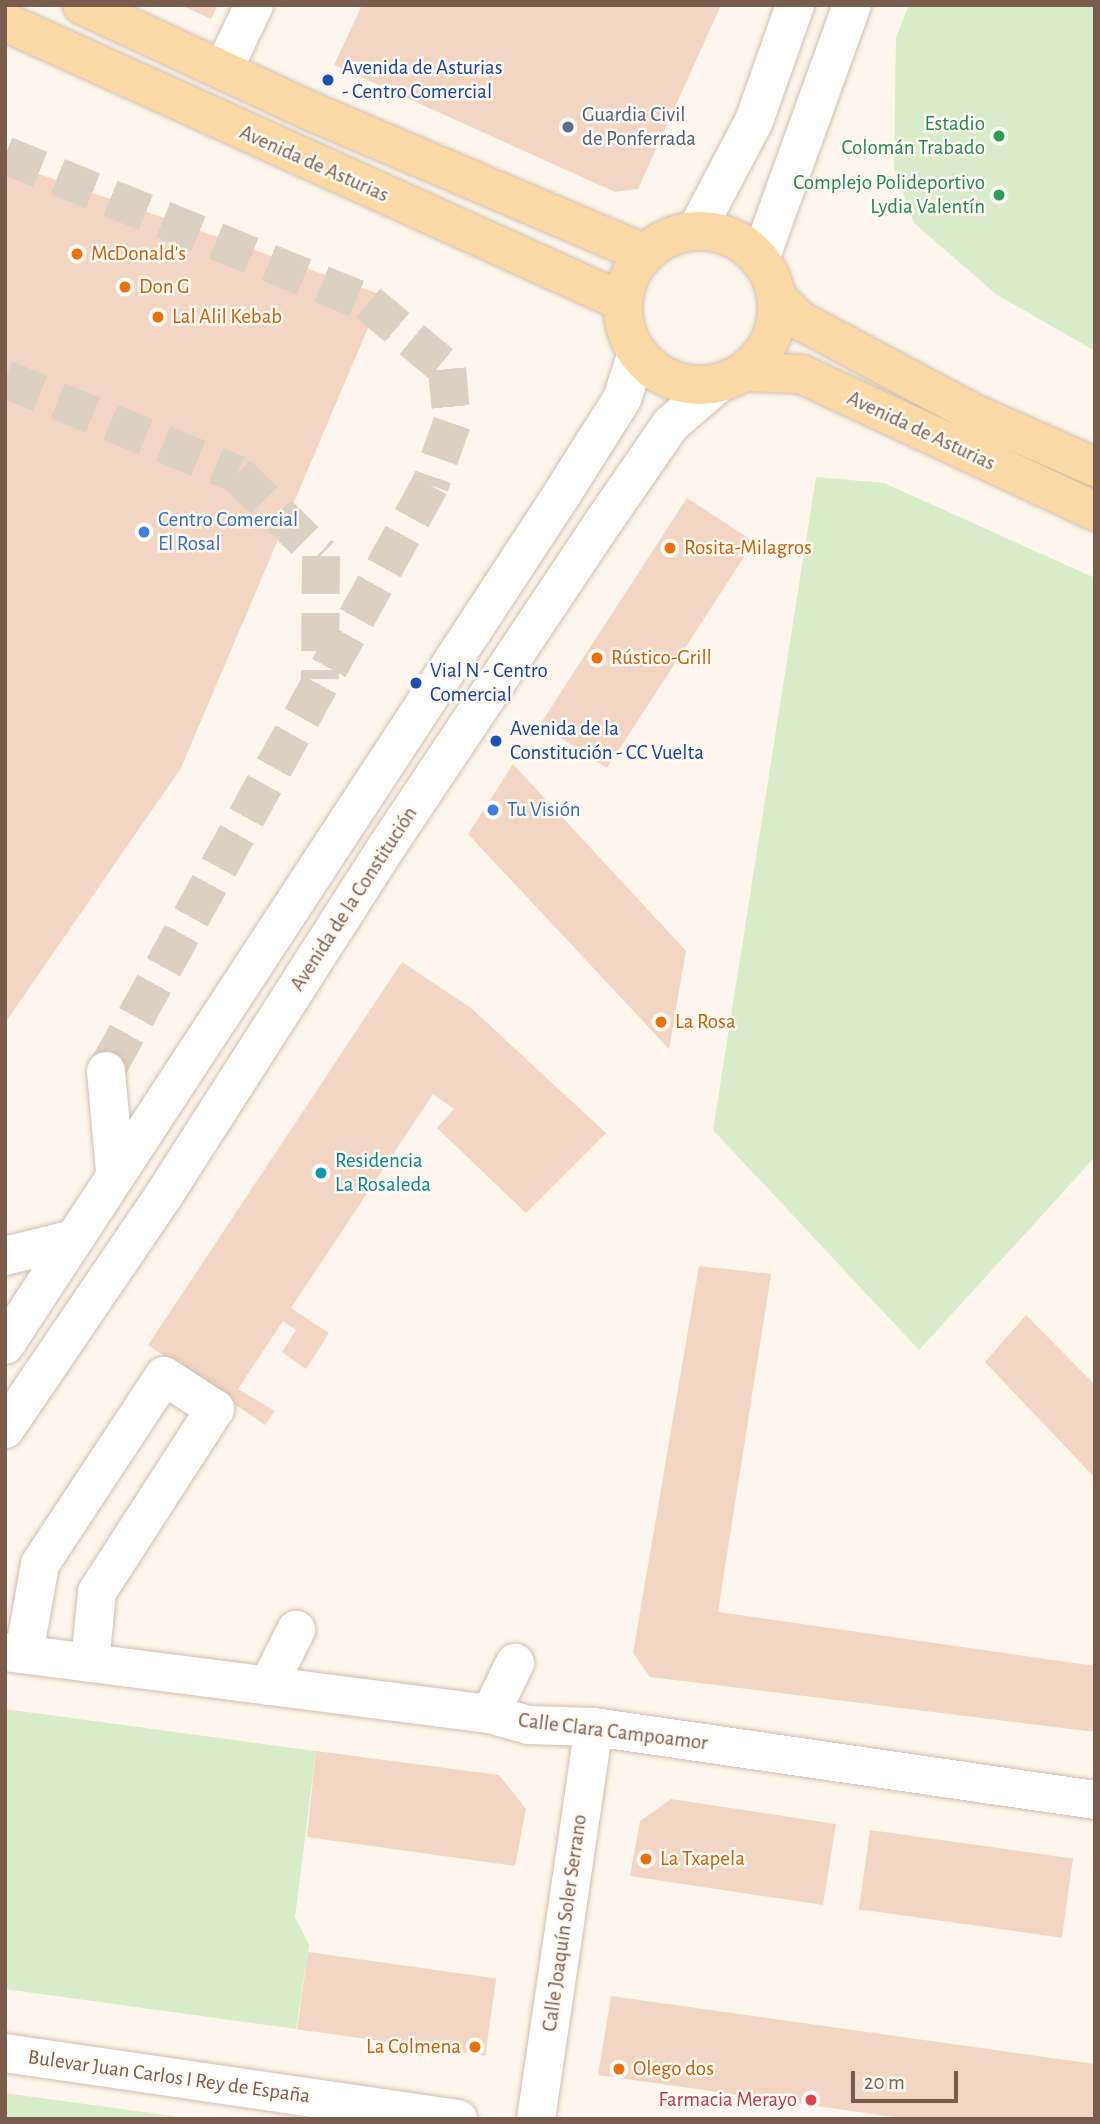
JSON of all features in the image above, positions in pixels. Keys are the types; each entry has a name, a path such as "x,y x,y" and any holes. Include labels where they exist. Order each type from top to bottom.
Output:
{"main road":[{"path":"82,5 223,70 645,254"},
{"name":"Avenida de Asturias","path":"5,22 623,302"},
{"path":"696,231 731,238 760,259 777,298 770,340 731,377 696,385 674,381 637,353 626,329 623,302 630,276 645,254 668,238 696,231"},
{"name":"Avenida de Asturias","path":"777,298 799,320 964,408 1095,467"},
{"name":"Avenida de Asturias","path":"731,377 801,374 1095,511"}],"street":[{"path":"223,70 254,5"},
{"path":"696,231 754,121 795,5"},
{"path":"760,259 852,5"},
{"path":"5,1345 70,1240 562,494 622,399 637,353"},
{"name":"Avenida de la Constitución","path":"5,1429 164,1195 388,845 671,424 731,377"},
{"path":"106,1071 116,1171"},
{"path":"5,1256 70,1240"},
{"path":"15,1653 40,1564 164,1376 215,1409 97,1592 90,1663"},
{"path":"268,1686 296,1630"},
{"name":"Calle Clara Campoamor","path":"15,1653 490,1714 528,1725 594,1727 1095,1800"},
{"path":"490,1714 515,1663"},
{"name":"Calle Joaquín Soler Serrano","path":"536,2119 594,1727"},
{"name":"Bulevar Juan Carlos I Rey de España","path":"5,2053 458,2119"}],"green space":[{"name":"Estadio Colomán Trabado","path":"909,5 1095,5 1095,351 997,295 914,223 894,168 896,37"},
{"path":"816,477 884,483 1095,578 1095,1157 919,1350 713,1130"},
{"path":"5,1709 316,1751 295,1917 309,1945 296,2029 5,1989"},
{"path":"5,2093 194,2119 5,2119"}],"building":[{"path":"180,5 218,5 211,19"},
{"name":"Guardia Civil de Ponferrada","path":"362,5 721,5 638,189 615,192 334,65"},
{"name":"Centro Comercial El Rosal","path":"5,162 382,295 181,768 5,1023"},
{"path":"687,498 754,542 607,768 540,724"},
{"path":"513,764 686,951 669,1049 468,834"},
{"name":"Residencia La Rosaleda","path":"402,962 471,1008 606,1133 526,1213 437,1128 454,1109 433,1094 291,1308 329,1333 306,1369 282,1352 296,1330 283,1321 238,1389 275,1411 265,1425 148,1345"},
{"path":"699,1266 771,1274 718,1612 1095,1666 1095,1732 650,1677 633,1653"},
{"path":"1026,1315 1095,1385 1095,1478 985,1362"},
{"path":"316,1751 499,1775 526,1809 515,1866 307,1837"},
{"path":"671,1799 836,1824 823,1905 630,1876 640,1821"},
{"path":"870,1830 1073,1859 1062,1938 859,1909"},
{"path":"308,1952 496,1978 485,2056 297,2029"},
{"path":"611,1996 1095,2064 1095,2119 908,2119 598,2075"}],"tunnel":[{"path":"5,155 368,303 447,369 452,423 430,485 106,1071"},
{"path":"5,379 237,474 321,556 320,679"}],"place":[{"name":"Avenida de Asturias - Centro Comercial","path":"328,80"},
{"name":"Guardia Civil de Ponferrada","path":"568,127"},
{"name":"Estadio Colomán Trabado","path":"999,136"},
{"name":"Complejo Polideportivo Lydia Valentín","path":"999,195"},
{"name":"McDonald's","path":"77,254"},
{"name":"Don G","path":"125,287"},
{"name":"Lal Alil Kebab","path":"158,317"},
{"name":"Centro Comercial El Rosal","path":"144,532"},
{"name":"Rosita-Milagros","path":"670,548"},
{"name":"Rústico-Grill","path":"597,658"},
{"name":"Vial N - Centro Comercial","path":"416,683"},
{"name":"Avenida de la Constitución - CC Vuelta","path":"496,741"},
{"name":"Tu Visión","path":"493,810"},
{"name":"La Rosa","path":"661,1022"},
{"name":"Residencia La Rosaleda","path":"321,1173"},
{"name":"La Txapela","path":"646,1859"},
{"name":"La Colmena","path":"475,2047"},
{"name":"Olego dos","path":"619,2069"},
{"name":"Farmacia Merayo","path":"811,2100"}]}
